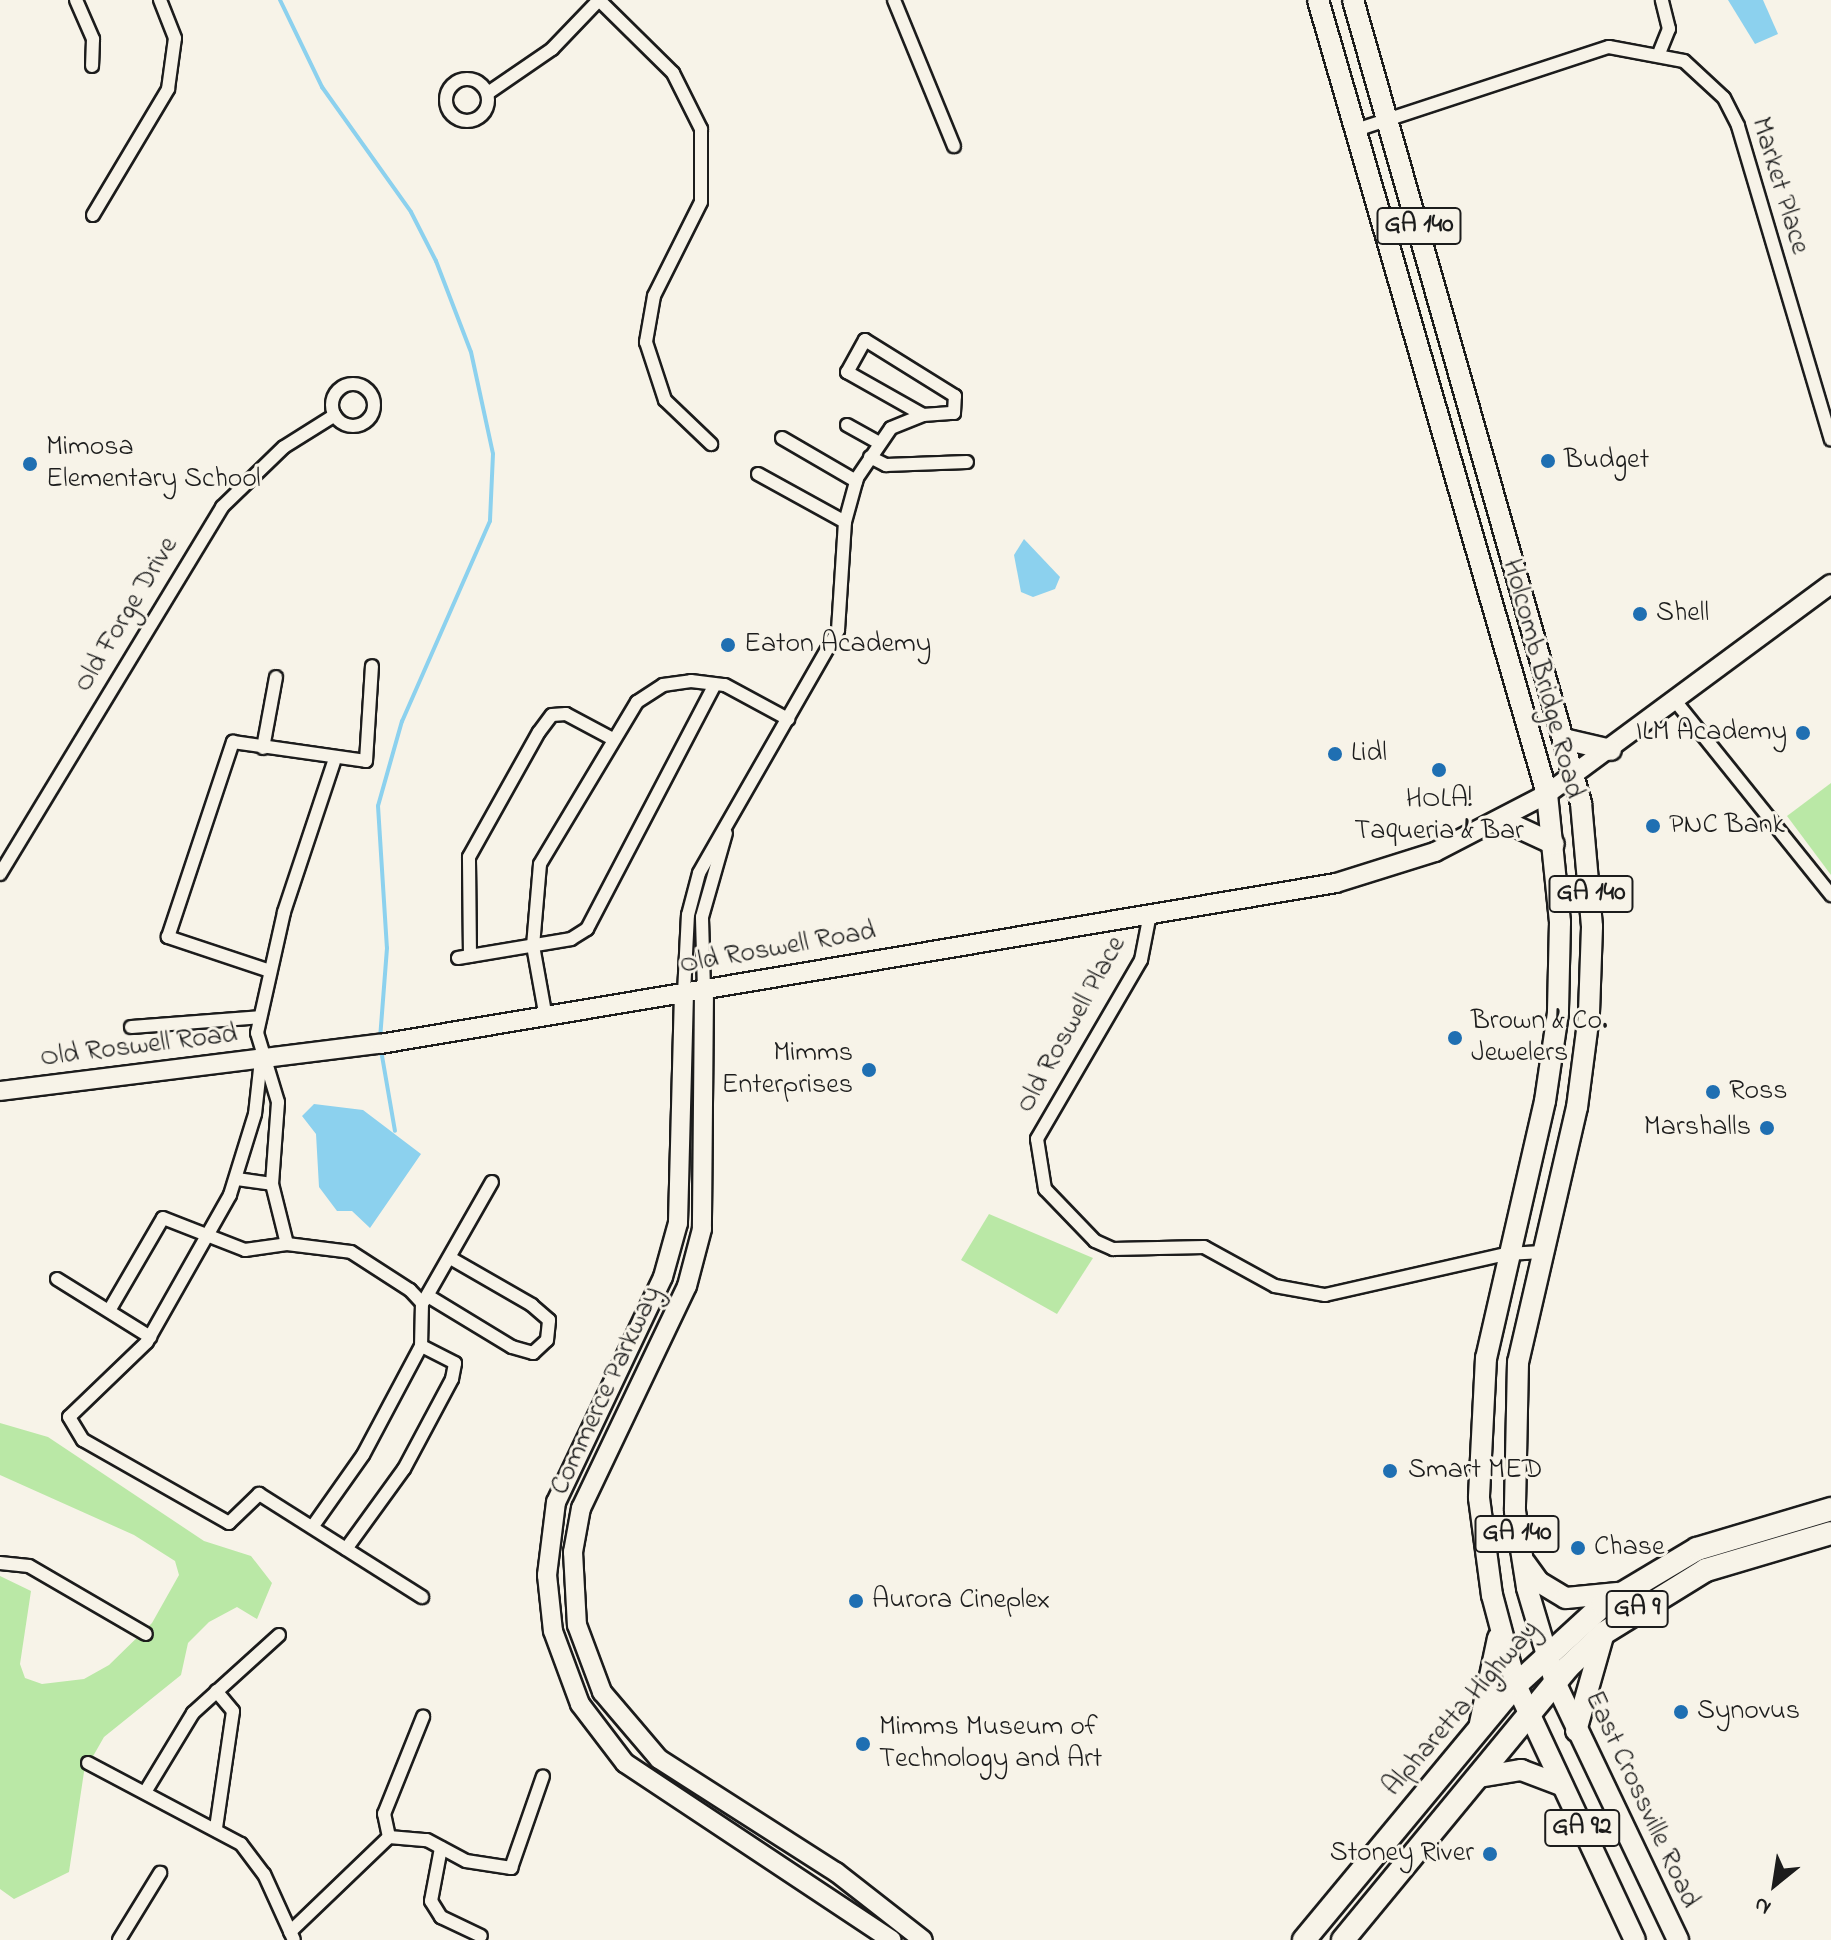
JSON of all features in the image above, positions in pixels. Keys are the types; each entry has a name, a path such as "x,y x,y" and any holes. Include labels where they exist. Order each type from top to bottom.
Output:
{"highway":[{"name":"Alpharetta Highway","path":"1304,1940 1516,1685 1546,1654 1618,1593 1727,1536 1831,1509"},
{"name":"Alpharetta Highway","path":"1343,1940 1555,1682 1604,1633 1706,1570 1827,1532"}],"main road":[{"name":"Holcomb Bridge Road","path":"1318,0 1547,794 1554,844 1560,922 1554,1045 1506,1254 1486,1358 1478,1465 1499,1627 1528,1717"},
{"name":"Holcomb Bridge Road","path":"1353,0 1568,740 1590,877 1589,1015 1577,1107 1543,1252 1515,1397 1522,1558 1555,1682"},
{"path":"1568,740 1611,750"},
{"path":"1502,820 1554,844"},
{"path":"1522,1558 1558,1595 1618,1593"},
{"name":"GA 140","path":"1479,1729 1499,1627"},
{"path":"1576,1731 1604,1633"},
{"name":"East Crossville Road","path":"1555,1682 1678,1940"},
{"name":"GA 92","path":"1528,1717 1635,1940"},
{"path":"1479,1777 1521,1770 1561,1785"}],"street":[{"path":"76,0 93,39 92,66"},
{"path":"93,215 168,89 175,38 160,0"},
{"path":"488,93 552,49 599,0 673,73 701,129 701,202 654,296 646,342 665,400 711,444"},
{"path":"894,0 954,146"},
{"path":"1660,51 1669,29 1662,0"},
{"name":"Market Place","path":"1356,130 1589,52 1660,51 1705,76 1738,126 1831,440"},
{"path":"684,993 692,893 735,805 838,630 845,522 856,481 891,428 923,415 954,413 955,396 865,340 847,372 923,415"},
{"name":"Old Forge Drive","path":"0,874 222,507 284,447 335,415"},
{"path":"847,425 879,443"},
{"path":"782,438 856,481"},
{"path":"870,457 886,465 967,462"},
{"path":"758,474 845,522"},
{"name":"Old Roswell Road","path":"0,1091 261,1060 546,1018 1149,919 1348,880 1502,820 1547,794 1828,593"},
{"path":"270,971 168,937 233,742 334,762 366,761 372,666"},
{"path":"263,748 276,677"},
{"path":"546,1018 533,946 540,864 611,738 637,702 663,685 715,684 788,719"},
{"path":"611,738 566,714 552,715 539,732 469,857 464,957 533,946 587,929 715,684"},
{"path":"1676,702 1831,895"},
{"path":"334,762 270,971 260,1017 261,1060 237,1179 150,1337 80,1402 69,1417 74,1432 229,1523 259,1494 422,1597"},
{"path":"704,990 702,917 735,805"},
{"name":"Old Roswell Place","path":"1149,919 1141,960 1037,1139 1038,1173 1066,1215 1104,1246 1204,1247 1275,1286 1308,1295 1346,1294 1506,1254 1543,1252"},
{"name":"Commerce Parkway","path":"704,990 702,1229 687,1286 584,1498 573,1552 577,1625 602,1692 659,1759 836,1872 923,1940"},
{"name":"Commerce Parkway","path":"684,993 678,1223 663,1277 556,1502 547,1575 553,1631 580,1704 625,1763 891,1940"},
{"path":"131,1027 260,1017"},
{"path":"261,1060 278,1102 272,1184 287,1244"},
{"path":"237,1179 272,1184"},
{"path":"313,1526 363,1455 421,1346 425,1300 452,1259 492,1182"},
{"path":"110,1309 163,1218 205,1240 245,1250 287,1244 351,1252 425,1300 512,1347 533,1353 547,1340 549,1320 532,1305 452,1259"},
{"path":"57,1279 110,1309 150,1337"},
{"path":"346,1549 404,1469 452,1379 455,1363 421,1346"},
{"path":"0,1563 29,1566 146,1634"},
{"path":"147,1789 181,1729 216,1691 279,1635"},
{"path":"216,1691 233,1720 216,1828"},
{"path":"389,1837 384,1814 423,1717"},
{"path":"88,1763 147,1789 216,1828 254,1858 292,1936 389,1837"},
{"path":"389,1837 511,1868 543,1776"},
{"path":"441,1848 431,1901 441,1917 481,1936"},
{"path":"119,1940 160,1873"}],"green space":[{"path":"1831,783 1831,875 1787,816"},
{"path":"989,1214 1093,1258 1057,1314 961,1260"},
{"path":"0,1423 48,1437 204,1541 251,1556 272,1583 257,1619 237,1607 209,1622 188,1643 181,1675 104,1737 84,1772 69,1872 14,1899 0,1889 0,1576 31,1591 20,1664 25,1678 42,1684 84,1679 109,1665 152,1623 179,1575 175,1561 134,1535 0,1475"}],"water":[{"path":"1728,0 1763,0 1778,34 1755,44"},
{"path":"1024,539 1060,577 1055,589 1033,597 1021,592 1014,555"},
{"path":"314,1104 363,1110 421,1154 370,1228 352,1211 337,1211 319,1187 316,1134 302,1116"}],"waterway":[{"path":"280,0 322,87 411,212 436,261 471,352 493,454 490,521 402,721 378,806 387,948 380,1038"},
{"path":"381,1050 395,1131"}],"place":[{"name":"Budget","path":"1548,461"},
{"name":"Mimosa Elementary School","path":"30,464"},
{"name":"Shell","path":"1640,614"},
{"name":"Eaton Academy","path":"728,645"},
{"name":"ILM Academy","path":"1803,733"},
{"name":"Lidl","path":"1335,754"},
{"name":"HOLA! Taqueria & Bar","path":"1439,770"},
{"name":"PNC Bank","path":"1653,826"},
{"name":"Brown & Co. Jewelers","path":"1455,1038"},
{"name":"Mimms Enterprises","path":"869,1070"},
{"name":"Ross","path":"1713,1092"},
{"name":"Marshalls","path":"1767,1128"},
{"name":"Smart MED","path":"1390,1471"},
{"name":"Chase","path":"1578,1548"},
{"name":"Aurora Cineplex","path":"856,1601"},
{"name":"Synovus","path":"1681,1712"},
{"name":"Mimms Museum of Technology and Art","path":"863,1744"},
{"name":"Stoney River","path":"1490,1854"}]}
